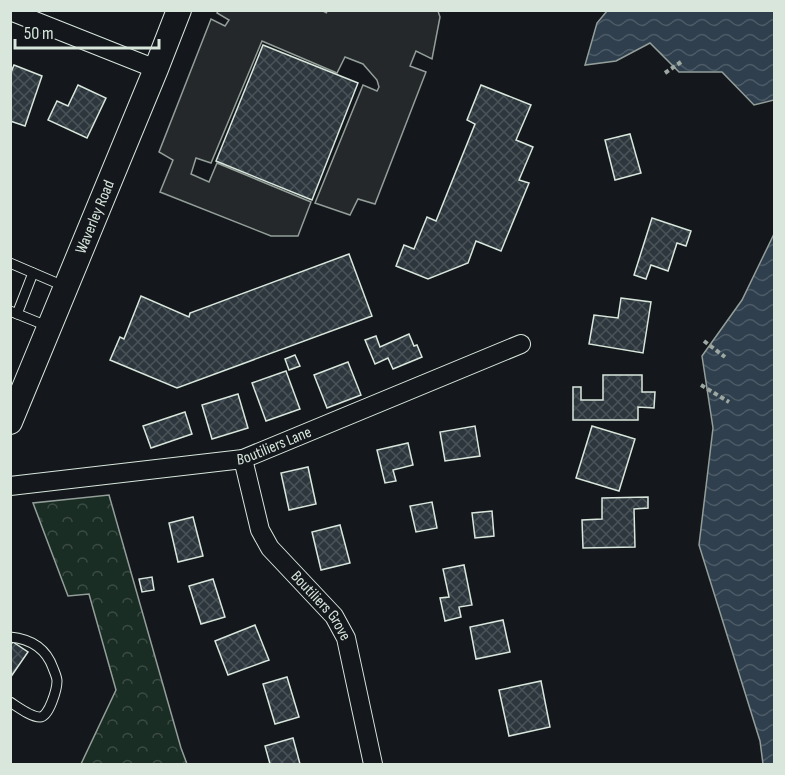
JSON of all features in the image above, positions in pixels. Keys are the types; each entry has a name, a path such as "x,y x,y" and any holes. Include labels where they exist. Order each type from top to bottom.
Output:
{"main road":[{"name":"Waverley Road","path":"10,422 156,69 178,10"}],"street":[{"path":"10,11 156,69"},
{"name":"Boutiliers Lane","path":"10,486 243,459 521,344"},
{"name":"Boutiliers Grove","path":"243,459 261,530 270,548 334,616 346,638 373,765"}],"lane":[{"path":"10,263 66,288"},
{"path":"33,273 14,312 50,327"},
{"path":"10,637 37,644 49,657 57,681 48,711 44,716 38,717 10,702"}],"path":[{"path":"665,73 681,62"},
{"path":"704,341 725,357"},
{"path":"701,385 729,402"}],"green space":[{"path":"109,495 187,764 81,764 116,690 89,594 68,596 33,503"}],"shaded area":[{"path":"321,10 327,13 325,11 438,11 440,17 432,59 416,51 410,66 426,72 375,204 358,199 350,215 315,203 363,85 377,91 379,87 377,80 363,64 345,57 337,73 262,41 211,163 196,158 191,174 209,182 217,163 311,202 298,236 271,236 160,192 173,160 159,152 211,19 225,26 229,20 217,13 218,11"}],"water":[{"path":"607,11 774,11 774,100 754,105 722,72 679,72 650,43 616,61 585,65 597,23"},
{"path":"774,234 774,764 763,764 760,741 699,545 713,428 702,356 742,300"}],"building":[{"path":"263,45 358,83 312,200 216,161"},
{"path":"14,65 42,76 25,126 10,121 10,75"},
{"path":"78,85 106,98 87,138 48,120 57,101 68,106"},
{"path":"481,85 531,105 516,140 533,147 519,180 529,183 501,251 476,241 468,263 428,279 396,266 404,245 414,249 427,217 436,221 475,124 467,120"},
{"path":"630,134 641,173 615,180 605,140"},
{"path":"652,218 691,231 686,246 677,243 668,271 651,265 646,279 634,275"},
{"path":"349,254 372,316 177,388 110,360 120,337 124,339 141,296 189,317 190,313"},
{"path":"621,298 651,302 643,353 589,344 594,315 618,318"},
{"path":"409,334 422,357 393,369 388,358 375,364 365,340 376,336 380,347"},
{"path":"295,355 300,366 289,370 285,359"},
{"path":"348,362 361,395 327,408 314,375"},
{"path":"286,371 300,409 266,421 252,383"},
{"path":"603,375 642,375 642,392 655,392 654,408 638,407 638,420 573,420 573,387 581,387 581,400 603,400"},
{"path":"238,394 248,428 212,439 202,405"},
{"path":"185,412 192,434 151,448 143,426"},
{"path":"475,426 480,456 445,461 440,432"},
{"path":"592,426 635,439 619,491 576,478"},
{"path":"408,443 413,465 393,470 396,481 385,483 377,450"},
{"path":"308,467 316,504 289,510 281,473"},
{"path":"648,497 648,508 634,509 635,547 583,548 582,520 602,519 602,498"},
{"path":"432,502 437,528 416,532 410,506"},
{"path":"492,511 494,536 475,538 472,513"},
{"path":"193,517 203,556 178,562 169,523"},
{"path":"340,525 350,563 321,570 312,532"},
{"path":"464,565 472,605 459,607 461,617 445,621 440,598 449,597 443,569"},
{"path":"152,577 154,590 142,592 139,579"},
{"path":"213,579 225,617 201,624 189,586"},
{"path":"503,620 510,652 476,659 470,627"},
{"path":"255,625 269,660 228,675 215,641"},
{"path":"13,642 28,652 10,678 10,645"},
{"path":"287,677 299,717 275,724 263,684"},
{"path":"541,681 550,727 509,736 499,690"},
{"path":"293,738 300,764 270,764 265,746"}]}
